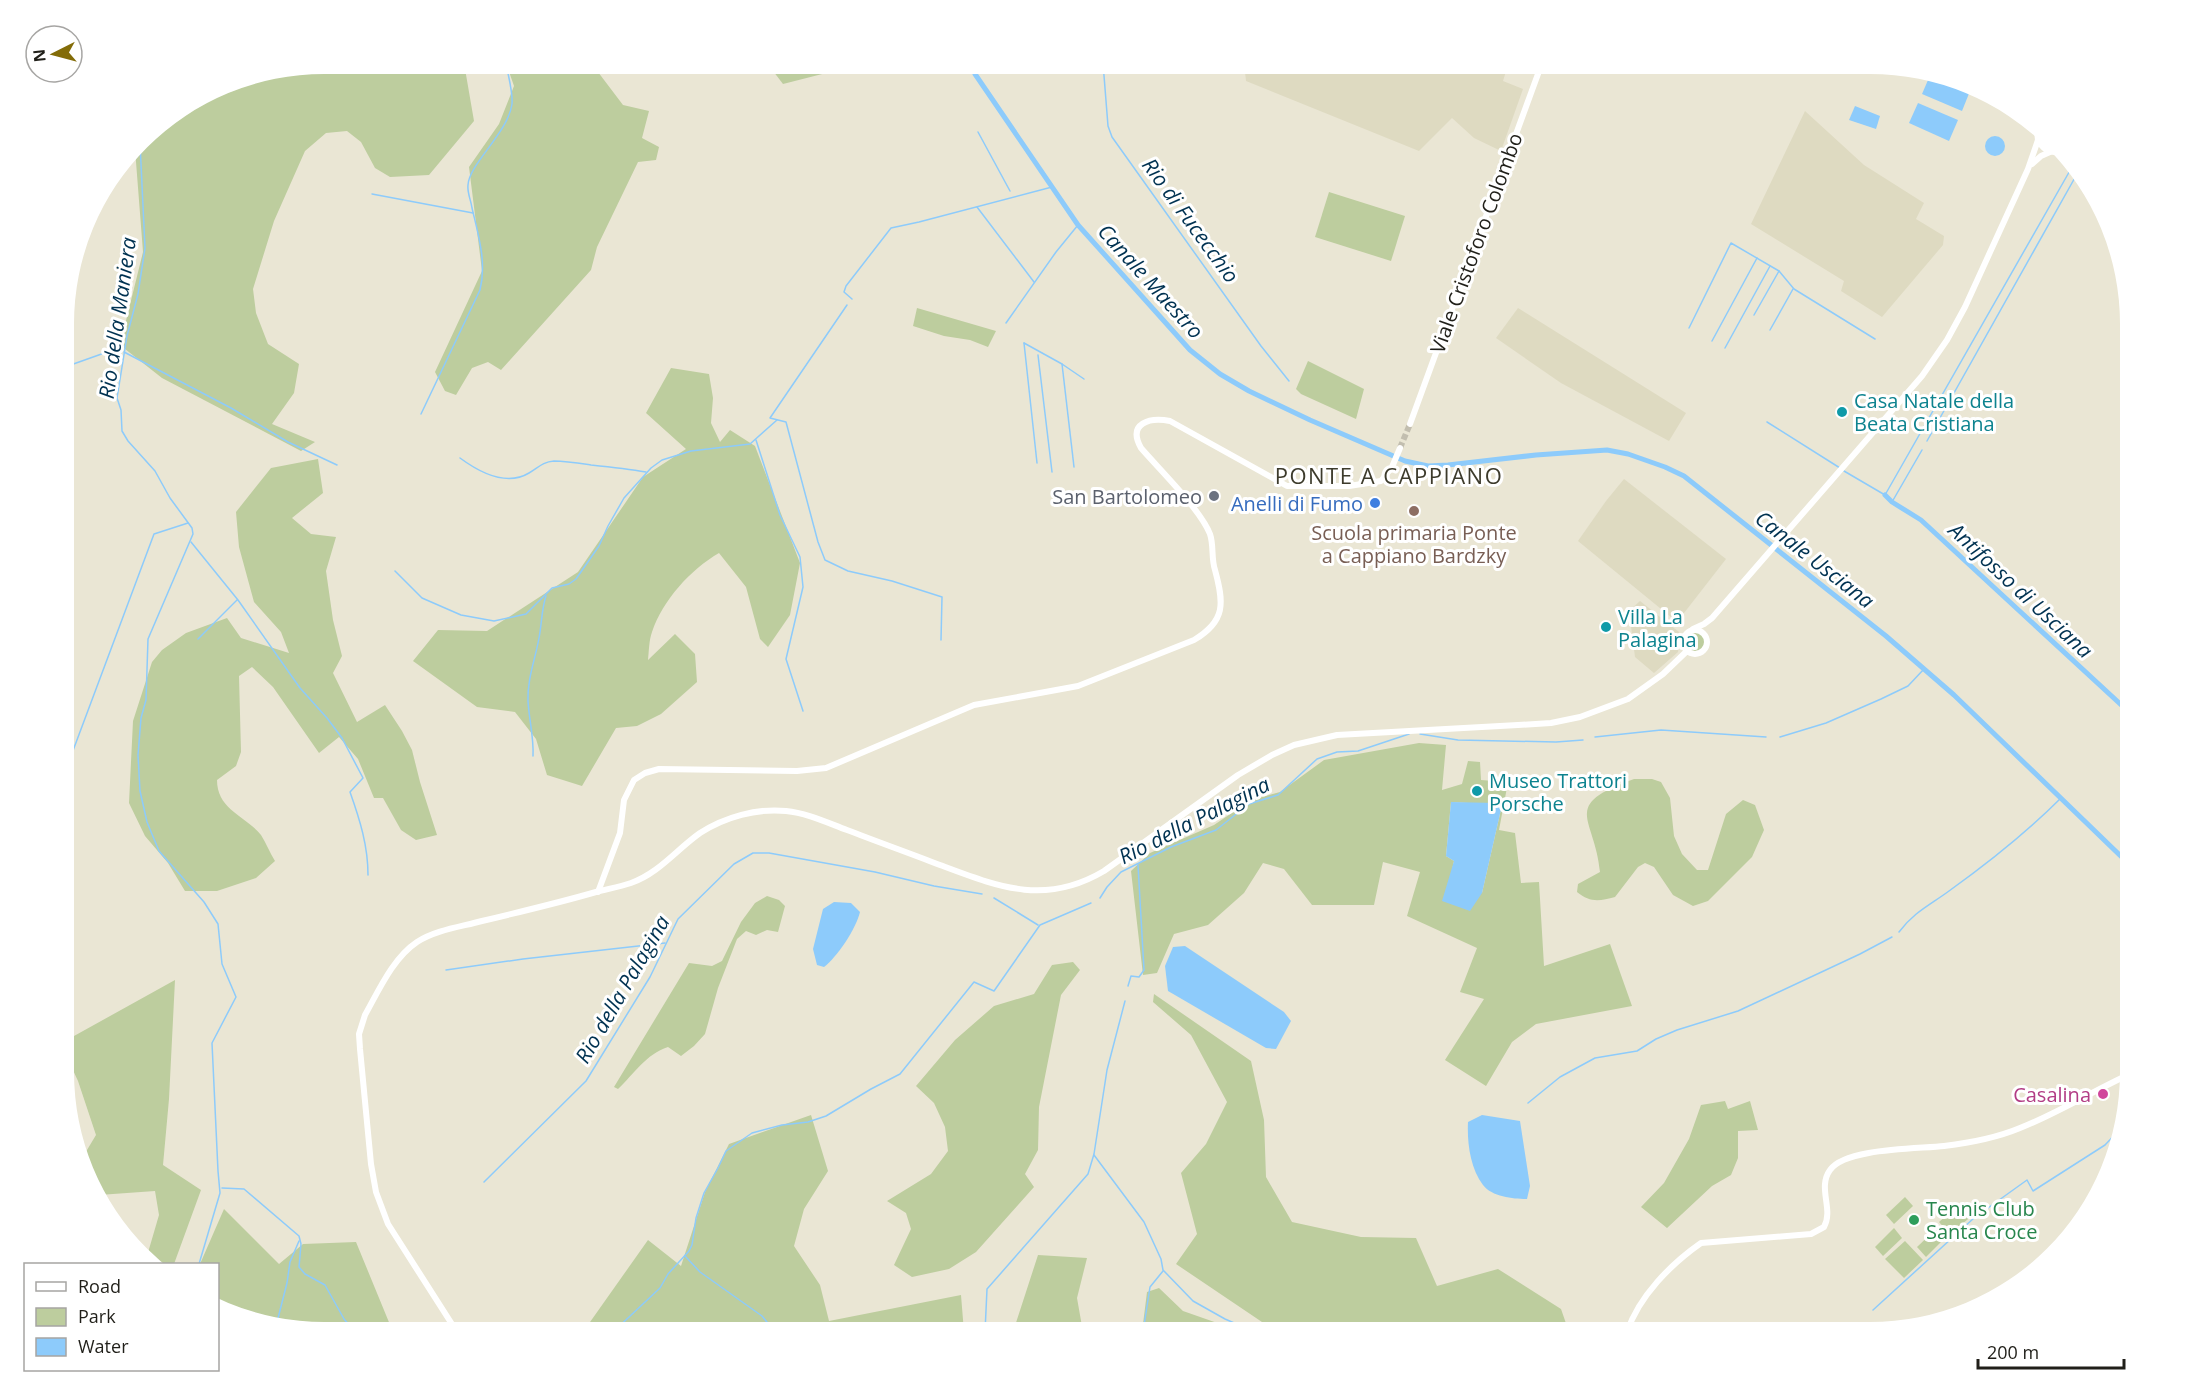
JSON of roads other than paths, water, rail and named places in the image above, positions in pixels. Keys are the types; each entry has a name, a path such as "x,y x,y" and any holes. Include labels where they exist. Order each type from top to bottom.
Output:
{"main road":[{"name":"Viale Cristoforo Colombo","path":"1410,424 1538,74"},
{"path":"2038,140 2044,148 2051,151"},
{"path":"1712,618 1707,636 1708,644 1704,651 1695,654 1687,651 1683,640 1688,632 1712,618 1744,582 1922,376 1947,340 2028,169 2038,140"},
{"path":"2028,169 2041,156 2052,152"},
{"path":"598,892 620,833 624,800 634,780 645,773 659,769 797,771 826,768 974,705 1078,686 1194,640 1207,632 1217,621 1222,594 1214,566 1211,537 1200,517 1141,448 1137,436 1138,429 1143,423 1152,419 1170,421 1287,486 1349,486 1384,479 1392,468 1400,448"},
{"path":"1693,629 1701,630 1707,636"},
{"path":"451,1322 388,1224 381,1207 370,1164 359,1034 365,1015 390,972 404,952 417,942 451,929 598,892 645,877 661,867 699,834 732,818 763,811 787,811 826,822 994,885 1033,891 1070,887 1104,871 1248,769 1294,745 1337,735 1551,723 1580,717 1628,699 1663,674 1687,651"},
{"path":"1630,1322 1642,1301 1689,1251 1701,1243 1811,1234 1824,1227 1828,1216 1825,1179 1829,1170 1840,1162 1869,1153 1947,1145 1998,1135 2026,1125 2120,1079"}],"water":[{"path":"1928,80 1969,93 1962,111 1922,94"},
{"path":"1918,103 1958,120 1949,141 1909,123"},
{"path":"1855,106 1880,116 1876,129 1849,120"},
{"path":"1991,136 1999,136 2005,142 2005,150 1999,156 1991,156 1985,150 1985,142"},
{"path":"1451,802 1502,805 1482,893 1470,911 1442,901 1454,861 1446,856"},
{"path":"834,902 851,903 860,912 845,942 835,957 824,967 817,965 813,949 823,909"},
{"path":"1185,946 1284,1012 1291,1021 1276,1049 1266,1048 1168,991 1165,966 1173,947"},
{"path":"1482,1115 1520,1121 1530,1186 1527,1199 1497,1195 1483,1185 1475,1171 1470,1155 1468,1122"}],"waterway":[{"path":"421,414 480,290 482,259 468,185 475,168 509,115 512,99 508,74"},
{"name":"Canale Usciana","path":"975,74 1078,225 1190,350 1220,374 1249,391 1310,420 1405,461 1428,466 1448,465 1607,450 1628,454 1684,476 1886,636 1954,695 2120,855"},
{"name":"Rio di Fucecchio","path":"1104,74 1108,126 1112,137 1261,346 1289,381"},
{"path":"978,132 1010,191"},
{"name":"Rio della Maniera","path":"140,154 145,248 117,398 121,410 122,431 155,471 170,498 192,528 193,534 148,639 146,700 141,718 138,755 140,791 147,822 159,851 204,902 218,924 222,964 236,997 212,1043 220,1193 199,1263"},
{"path":"1844,471 1885,495 2069,172"},
{"path":"1927,441 2074,179"},
{"path":"852,299 844,292 846,286 891,228 1052,187"},
{"path":"372,194 473,213"},
{"path":"977,207 1034,282"},
{"path":"1006,323 1078,225"},
{"path":"1689,328 1731,243 1779,271 1794,289 1875,339"},
{"path":"1712,341 1757,258"},
{"path":"1725,348 1770,266"},
{"path":"1754,315 1779,271"},
{"path":"1770,330 1793,289"},
{"path":"847,305 770,418 786,422 818,542 825,560 848,571 892,581 942,597 941,640"},
{"path":"1024,343 1037,463"},
{"path":"1024,343 1084,379"},
{"path":"74,364 124,346"},
{"path":"124,352 231,408 288,442 337,465"},
{"path":"1038,355 1052,472"},
{"path":"1062,364 1074,467"},
{"path":"395,571 422,598 461,615 494,621 526,614 552,588 569,584 576,579 599,546 624,498 651,468 662,460 691,451 750,444 777,420"},
{"path":"1767,422 1840,468"},
{"path":"756,440 780,515 800,557 803,587 786,659 803,711"},
{"path":"1892,502 1922,450"},
{"path":"460,458 484,473 511,479 554,461 646,472"},
{"name":"Antifosso di Usciana","path":"1885,495 1921,520 2120,704"},
{"path":"74,748 154,534 188,523"},
{"path":"191,542 238,600 300,688 342,738 363,778 350,792 363,833 368,875"},
{"path":"533,756 528,692 546,596"},
{"path":"198,639 237,600"},
{"name":"Rio della Palagina","path":"1780,737 1826,723 1881,699 1908,686 1924,669"},
{"name":"Rio della Palagina","path":"1595,737 1661,730 1766,737"},
{"name":"Rio della Palagina","path":"1100,898 1121,872 1171,847 1216,830 1249,804 1278,795 1317,759 1337,752 1358,751 1409,734"},
{"name":"Rio della Palagina","path":"1420,734 1458,740 1556,742 1583,740"},
{"path":"1899,932 1916,914 2007,847 2061,798"},
{"name":"Rio della Palagina","path":"484,1182 586,1081 650,977 678,919 734,864 753,853 769,853 982,894"},
{"path":"1128,986 1131,976 1139,977 1144,970 1138,865"},
{"name":"Rio della Palagina","path":"994,898 1038,925"},
{"path":"624,1322 660,1288 668,1274 689,1251 704,1193 726,1151 752,1133 782,1125 808,1122 826,1116 900,1074 974,982 994,991 1040,925 1091,903"},
{"path":"1528,1103 1560,1077 1595,1058 1637,1051 1677,1030 1738,1011 1892,937"},
{"path":"446,970 665,943"},
{"path":"985,1322 987,1289 1088,1174 1094,1154 1107,1070 1125,1001"},
{"path":"1873,1310 1974,1218 2027,1180 2033,1191 2105,1145 2112,1138"},
{"path":"1094,1155 1144,1222 1161,1259 1163,1270 1193,1301 1232,1322"},
{"name":"Rio della Maniera","path":"222,1188 244,1189 299,1236 301,1244 299,1267 305,1274 325,1285 347,1322"},
{"path":"278,1317 290,1262 299,1241"},
{"path":"685,1256 700,1272 762,1316 767,1322"},
{"path":"1145,1322 1150,1287 1163,1271"}],"tunnel":[{"path":"1400,448 1410,424"}],"place":[{"name":"Casa Natale della Beata Cristiana","path":"1842,412"},
{"name":"San Bartolomeo","path":"1214,496"},
{"name":"Anelli di Fumo","path":"1375,503"},
{"name":"Scuola primaria Ponte a Cappiano Bardzky","path":"1414,511"},
{"name":"Villa La Palagina","path":"1606,627"},
{"name":"Museo Trattori Porsche","path":"1477,791"},
{"name":"Casalina","path":"2103,1094"},
{"name":"Tennis Club Santa Croce","path":"1914,1220"}],"district":[{"name":"PONTE A CAPPIANO","path":"1389,475"}],"water label":[{"name":"Canale Maestro","path":"1151,281"}]}
